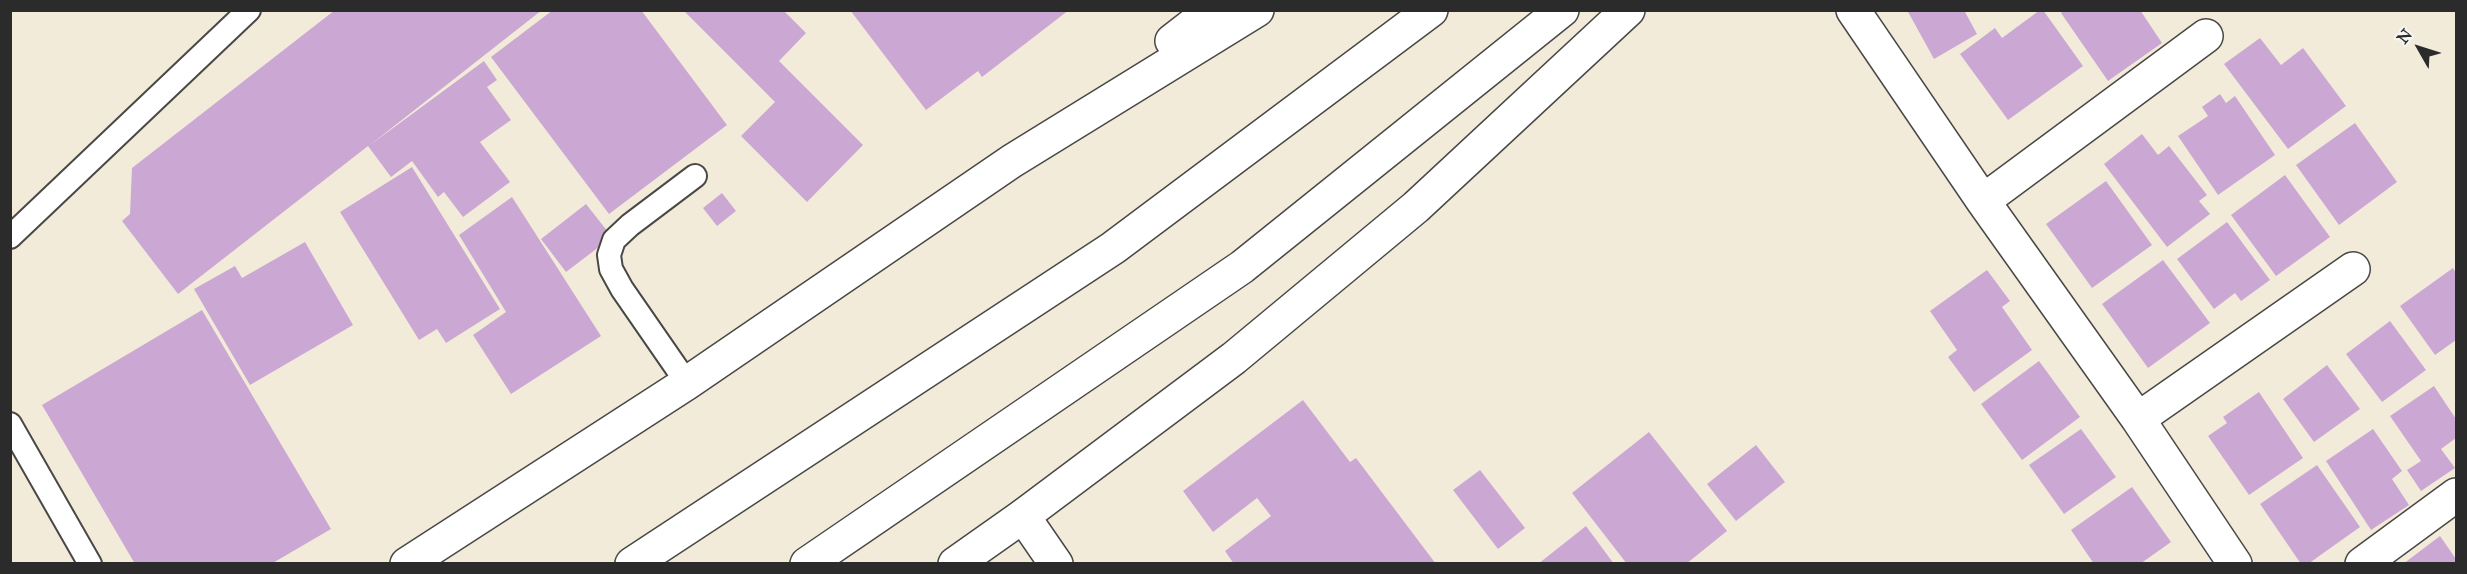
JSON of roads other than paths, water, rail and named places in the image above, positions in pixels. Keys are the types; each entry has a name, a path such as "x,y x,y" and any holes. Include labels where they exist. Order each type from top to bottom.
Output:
{"main road":[{"path":"1012,161 1212,10"},
{"path":"407,564 687,383 1012,161 1257,10"},
{"path":"632,564 1113,248 1431,10"},
{"path":"807,564 1242,267 1562,10"},
{"path":"955,564 1234,358 1416,207 1628,10"},
{"path":"1853,10 1983,201 2138,418 2235,564"},
{"path":"1983,201 2206,36"},
{"path":"2138,418 2353,268"},
{"path":"2362,564 2457,495"},
{"path":"1023,516 1056,564"}],"lane":[{"path":"10,237 249,10"},
{"path":"687,383 622,289 611,269 609,255 614,240 630,225 695,176"},
{"path":"10,424 90,564"}]}
